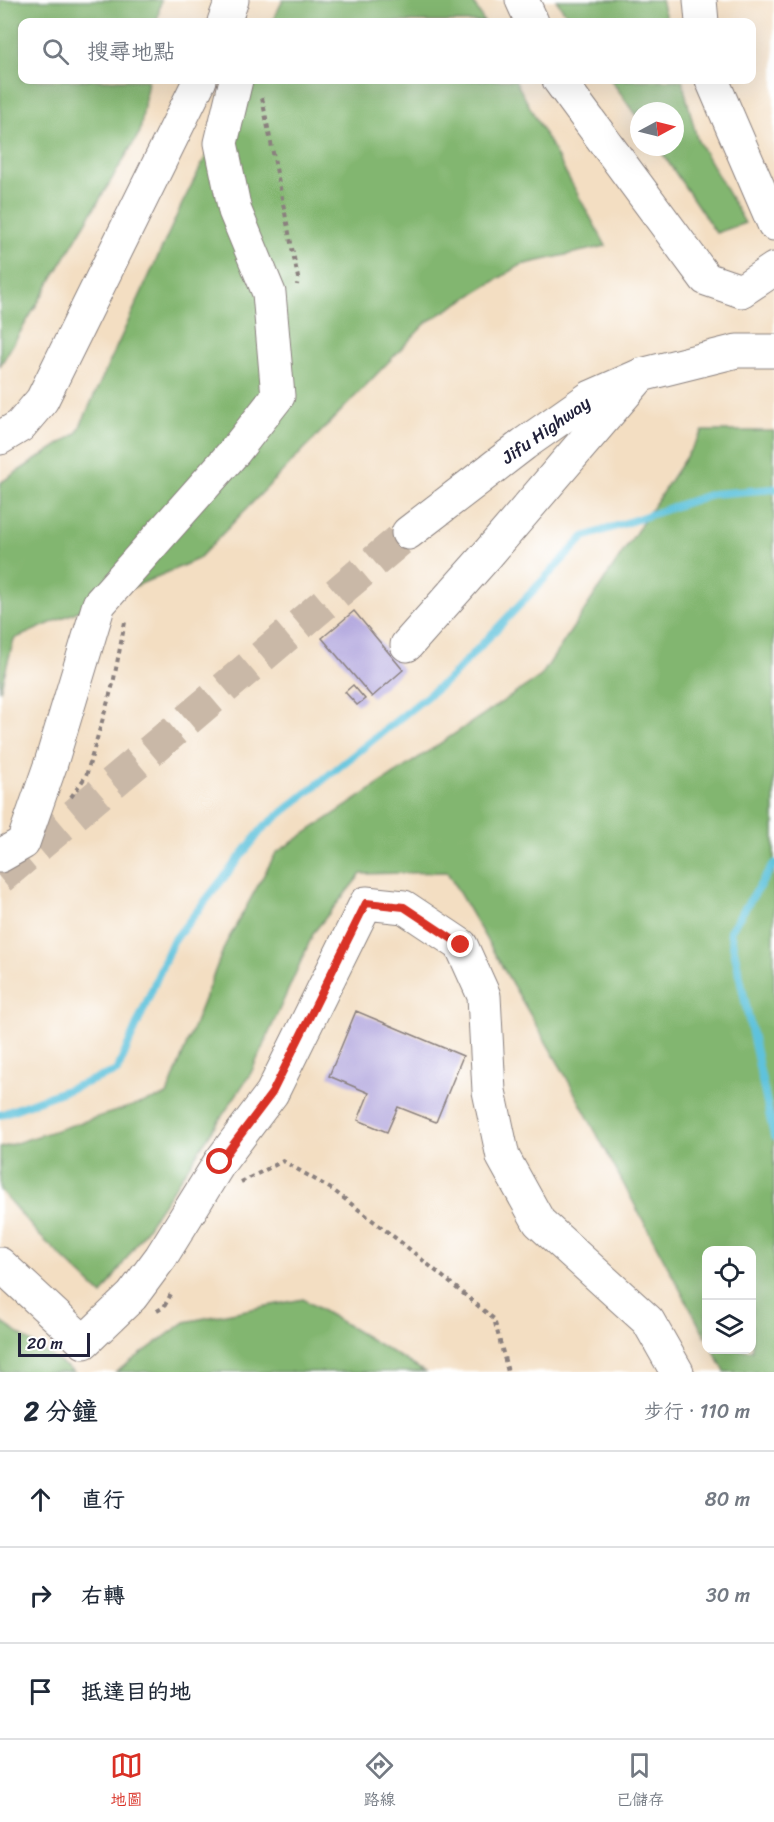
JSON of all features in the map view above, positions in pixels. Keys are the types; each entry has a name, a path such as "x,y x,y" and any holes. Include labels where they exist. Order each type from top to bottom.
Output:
{"street":[{"path":"225,18 231,0"},
{"path":"239,0 239,18"},
{"path":"522,0 530,18"},
{"path":"700,0 702,18"},
{"path":"0,438 20,426 42,400 198,84"},
{"path":"0,856 22,843 51,763 99,604 235,451 278,396 269,293 235,211 221,143 235,84"},
{"path":"561,84 706,279 741,291 774,269"},
{"path":"714,84 774,224"},
{"name":"Jifu Highway","path":"408,533 524,444 591,397 641,375 737,351 774,351"},
{"path":"406,645 488,555 641,375"},
{"path":"0,1264 84,1342 132,1296 160,1257 220,1162 272,1093 366,903 404,907 461,945 484,996 489,1091 503,1157 539,1222 648,1321 677,1372"}],"path":[{"path":"241,1182 283,1161 333,1190 494,1319 508,1372"},
{"path":"155,1312 164,1308 174,1287"}],"green space":[{"path":"0,0 161,0 158,18 18,18 18,84 147,84 140,132 0,366"},
{"path":"283,0 472,0 482,18 274,18"},
{"path":"556,0 661,0 666,18 569,18"},
{"path":"242,84 517,84 606,246 521,265 427,322 198,559 14,639 0,691 0,483 77,433 182,204"},
{"path":"614,84 683,84 697,139 745,223 716,233 664,156 684,156 684,102 630,102 630,107"},
{"path":"703,431 774,431 774,1372 725,1372 715,1354 756,1354 756,1246 702,1246 702,1331 563,1071 447,872 361,874 314,932 251,1073 102,1295 39,1235 0,1190 0,1148 167,1095 225,945 276,853 541,676"},
{"path":"303,1299 425,1372 116,1372 185,1322"},
{"path":"0,1321 74,1372 0,1372"}],"building":[{"path":"354,611 403,670 372,697 322,638"},
{"path":"353,685 365,699 357,705 345,692"},
{"path":"356,1011 463,1056 436,1122 398,1107 387,1132 358,1120 369,1093 329,1076"}],"waterway":[{"path":"0,1115 117,1071 172,943 263,828 451,677 584,537 712,494 774,489"},
{"path":"774,864 730,931 774,1136"}],"tunnel":[{"path":"0,878 408,533"}],"route":[{"path":"220,1162 272,1093 366,903 404,907 461,945"}]}
